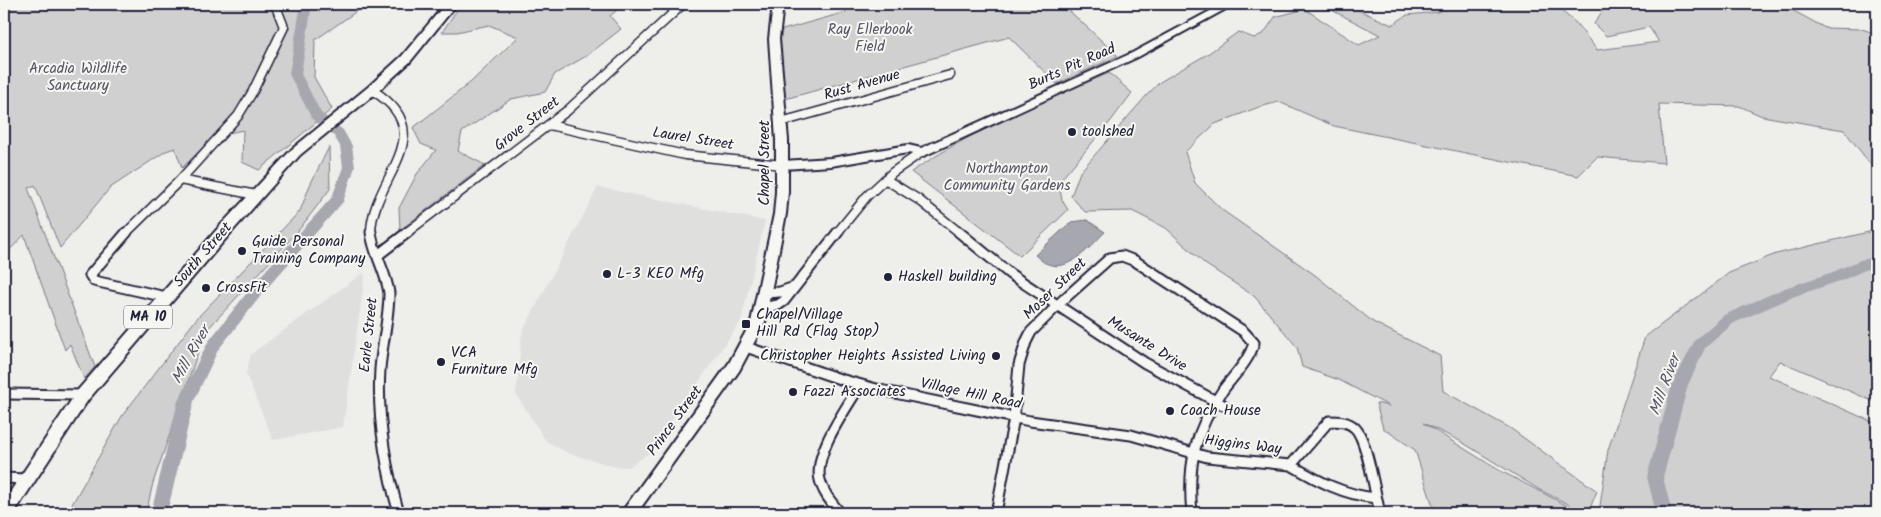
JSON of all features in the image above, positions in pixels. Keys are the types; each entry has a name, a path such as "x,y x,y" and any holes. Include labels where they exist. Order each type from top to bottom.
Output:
{"main road":[{"name":"MA 10","path":"372,90 418,46 451,4"},
{"name":"Chapel Street","path":"746,347 758,322 780,214 783,165 774,39 778,4"},
{"name":"South Street","path":"5,513 83,395 166,298 256,195 312,138 372,90"},
{"name":"Prince Street","path":"628,513 746,347"}],"street":[{"path":"166,298 94,281 90,275 134,224 180,180 238,116 253,91 284,27 275,4"},
{"name":"Grove Street","path":"378,255 549,125 593,88 682,4"},
{"name":"Burts Pit Road","path":"922,152 1128,59 1230,4"},
{"name":"Rust Avenue","path":"781,122 950,75"},
{"name":"Earle Street","path":"372,90 384,97 393,106 402,122 404,130 399,158 373,217 372,239 388,286 380,377 382,434 391,490 399,513"},
{"name":"Laurel Street","path":"549,125 685,156 783,165 831,162 908,149 922,152"},
{"path":"761,308 778,306 786,301 794,288 856,209 885,179 922,152"},
{"name":"Musante Drive","path":"885,179 919,200 1010,274 1059,304 1145,363 1219,402"},
{"path":"180,180 256,195"},
{"name":"Moser Street","path":"996,513 1014,418 1020,365 1026,342 1031,332 1059,304 1110,258 1117,255 1126,256 1242,331 1254,343 1251,354 1219,402"},
{"path":"764,293 780,292 794,288"},
{"name":"Village Hill Road","path":"746,347 860,385 1014,418 1131,435 1192,453"},
{"path":"840,513 830,503 822,488 819,476 820,466 838,425 860,385"},
{"path":"4,394 83,395"},
{"path":"1192,513 1189,498 1192,453 1208,409 1219,402"},
{"name":"Higgins Way","path":"1291,465 1329,421 1340,420 1352,425 1364,440 1380,513"},
{"name":"Higgins Way","path":"1192,453 1225,460 1291,465 1320,482 1359,497 1376,498"},
{"path":"4,478 26,479"}],"shaded area":[{"path":"598,187 765,221 741,321 649,453 629,467 616,467 568,453 546,441 516,394 522,333"},
{"path":"1087,220 1105,232 1080,256 1064,265 1056,266 1044,263 1035,255 1071,222"},
{"path":"363,273 365,275 343,427 273,440 246,374 251,354"}],"green space":[{"name":"Arcadia Wildlife Sanctuary","path":"4,4 367,4 315,40 314,77 332,109 259,170 242,162 243,130 215,136 182,168 175,148 166,151 110,188 60,248 35,185 28,188 95,367 84,379 70,344 65,350 24,235 4,256"},
{"path":"461,4 624,4 610,16 621,29 588,55 555,74 545,92 511,99 462,132 458,151 485,165 400,230 399,208 417,174 436,150 421,144 413,128 471,82 518,37 489,25 457,32 442,32"},
{"name":"Ray Ellerbook Field","path":"847,4 1062,4 1118,56 1057,84 1009,37 785,99 779,31 846,12"},
{"path":"1320,4 1345,4 1392,25 1407,15 1438,12 1452,4 1553,4 1576,23 1597,50 1659,42 1649,27 1606,36 1594,24 1607,4 1781,4 1825,28 1862,29 1877,34 1877,175 1844,130 1762,116 1739,106 1659,104 1664,163 1597,157 1578,176 1334,126 1279,102 1259,107 1215,124 1185,152 1195,183 1222,210 1315,275 1373,322 1440,356 1443,391 1510,428 1597,491 1588,513 1586,513 1540,490 1460,441 1423,423 1497,469 1581,513 1435,513 1415,450 1383,428 1376,403 1389,406 1339,380 1302,367 1297,347 1254,296 1205,264 1166,228 1132,211 1085,212 1071,196 1080,172 1160,82 1209,53 1238,32 1254,38 1264,33 1275,17 1305,9 1359,45 1380,35"},
{"name":"Northampton Community Gardens","path":"1109,73 1132,93 1063,177 1060,189 1062,200 1068,210 1020,256 911,172 983,130"},
{"path":"329,147 330,189 298,231 205,332 153,483 146,513 67,513 122,416 197,318 300,211 310,185"},
{"path":"1877,230 1877,403 1780,361 1769,376 1877,424 1877,513 1599,513 1608,450 1645,337 1729,273 1776,254"}],"waterway":[{"name":"Mill River","path":"159,513 186,401 213,346 262,284 338,199 349,167 346,146 339,133 316,116 295,74 306,4"},
{"name":"Mill River","path":"1664,513 1655,477 1680,385 1700,344 1729,319 1790,292 1838,276 1865,264 1877,262"}],"place":[{"name":"toolshed","path":"1072,132"},
{"name":"Guide Personal Training Company","path":"242,251"},
{"name":"L-3 KEO Mfg","path":"607,274"},
{"name":"Haskell building","path":"888,277"},
{"name":"CrossFit","path":"206,288"},
{"name":"Chapel/Village Hill Rd (Flag Stop)","path":"746,324"},
{"name":"Christopher Heights Assisted Living","path":"996,356"},
{"name":"VCA Furniture Mfg","path":"441,362"},
{"name":"Fazzi Associates","path":"793,392"},
{"name":"Coach House","path":"1170,411"}]}
